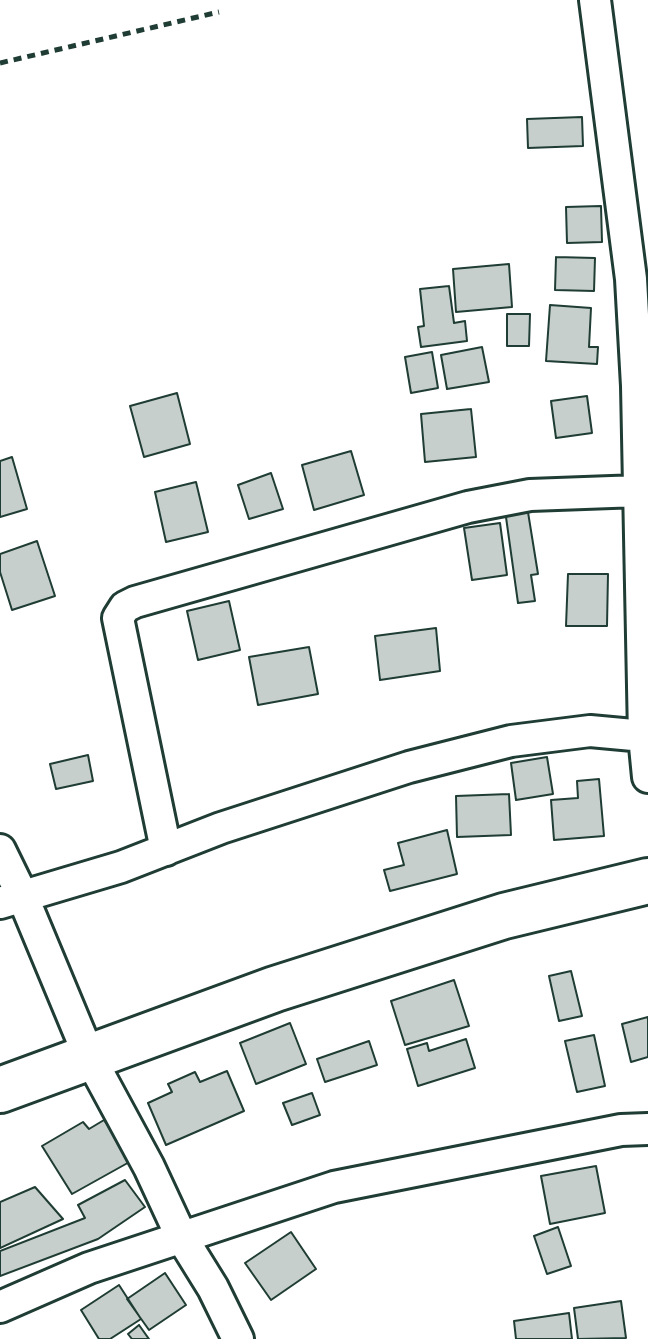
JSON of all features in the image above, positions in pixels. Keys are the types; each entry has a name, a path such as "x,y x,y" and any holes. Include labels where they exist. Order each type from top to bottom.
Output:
{"main road":[{"path":"0,1090 275,989 504,916 648,881"}],"street":[{"path":"595,0 631,279 637,386 644,736 648,777"},
{"path":"166,850 118,618 125,607 468,507 530,495 639,491"},
{"path":"11,899 121,867 221,828 409,767 511,741 590,731 644,736"},
{"path":"0,850 11,899 182,1238 213,1288 238,1339"},
{"path":"0,1307 89,1268 334,1187 621,1130 648,1129"}],"path":[{"path":"0,63 219,12"}],"building":[{"path":"582,117 583,146 528,148 527,119"},
{"path":"601,206 602,242 567,243 566,207"},
{"path":"556,257 595,258 594,291 555,290"},
{"path":"509,264 512,307 456,312 453,269"},
{"path":"449,286 454,323 465,321 467,341 421,347 418,327 424,326 420,289"},
{"path":"550,305 591,308 589,347 598,347 597,364 546,361"},
{"path":"507,314 530,314 529,346 507,346"},
{"path":"482,347 489,382 447,389 441,355"},
{"path":"432,352 438,388 411,393 405,357"},
{"path":"177,393 190,444 144,457 130,406"},
{"path":"587,396 592,433 556,438 551,401"},
{"path":"471,409 476,457 425,462 421,414"},
{"path":"351,451 364,495 314,510 302,465"},
{"path":"12,457 27,509 0,517 0,461"},
{"path":"271,473 283,509 249,519 238,485"},
{"path":"196,482 208,532 166,542 155,492"},
{"path":"527,506 538,574 531,575 535,601 518,603 505,510"},
{"path":"500,523 507,575 472,580 464,528"},
{"path":"37,541 55,596 12,610 0,572 0,554"},
{"path":"568,574 608,574 607,626 566,626"},
{"path":"229,601 240,650 198,660 187,611"},
{"path":"436,628 440,671 380,680 375,636"},
{"path":"309,647 318,694 258,705 249,657"},
{"path":"88,755 93,781 56,789 50,764"},
{"path":"547,757 553,794 516,800 511,763"},
{"path":"599,779 604,836 554,840 551,800 578,798 577,781"},
{"path":"509,794 511,835 457,837 456,796"},
{"path":"447,830 457,874 390,891 384,870 404,865 398,843"},
{"path":"571,971 582,1016 559,1021 549,976"},
{"path":"454,980 469,1026 405,1045 391,1001"},
{"path":"648,1017 648,1057 631,1062 622,1024"},
{"path":"290,1023 306,1064 256,1084 240,1043"},
{"path":"594,1035 605,1086 577,1092 565,1041"},
{"path":"466,1039 475,1068 418,1086 407,1049 427,1043 429,1051"},
{"path":"369,1041 377,1065 325,1082 317,1059"},
{"path":"227,1071 244,1111 166,1145 148,1103 172,1092 168,1084 195,1072 200,1082"},
{"path":"312,1093 320,1115 292,1125 283,1103"},
{"path":"104,1120 133,1160 72,1194 42,1146 83,1122 89,1129"},
{"path":"596,1166 605,1213 550,1224 541,1176"},
{"path":"125,1180 145,1207 98,1239 0,1276 0,1251 85,1218 78,1205"},
{"path":"35,1187 63,1219 0,1248 0,1202"},
{"path":"558,1227 571,1266 547,1274 534,1236"},
{"path":"291,1232 316,1269 271,1300 245,1263"},
{"path":"165,1273 186,1305 149,1330 127,1299"},
{"path":"119,1285 141,1319 110,1339 99,1339 81,1310"},
{"path":"621,1301 626,1338 578,1339 574,1308"},
{"path":"569,1313 572,1339 516,1339 514,1321"},
{"path":"139,1325 149,1339 132,1339 128,1334"}]}
